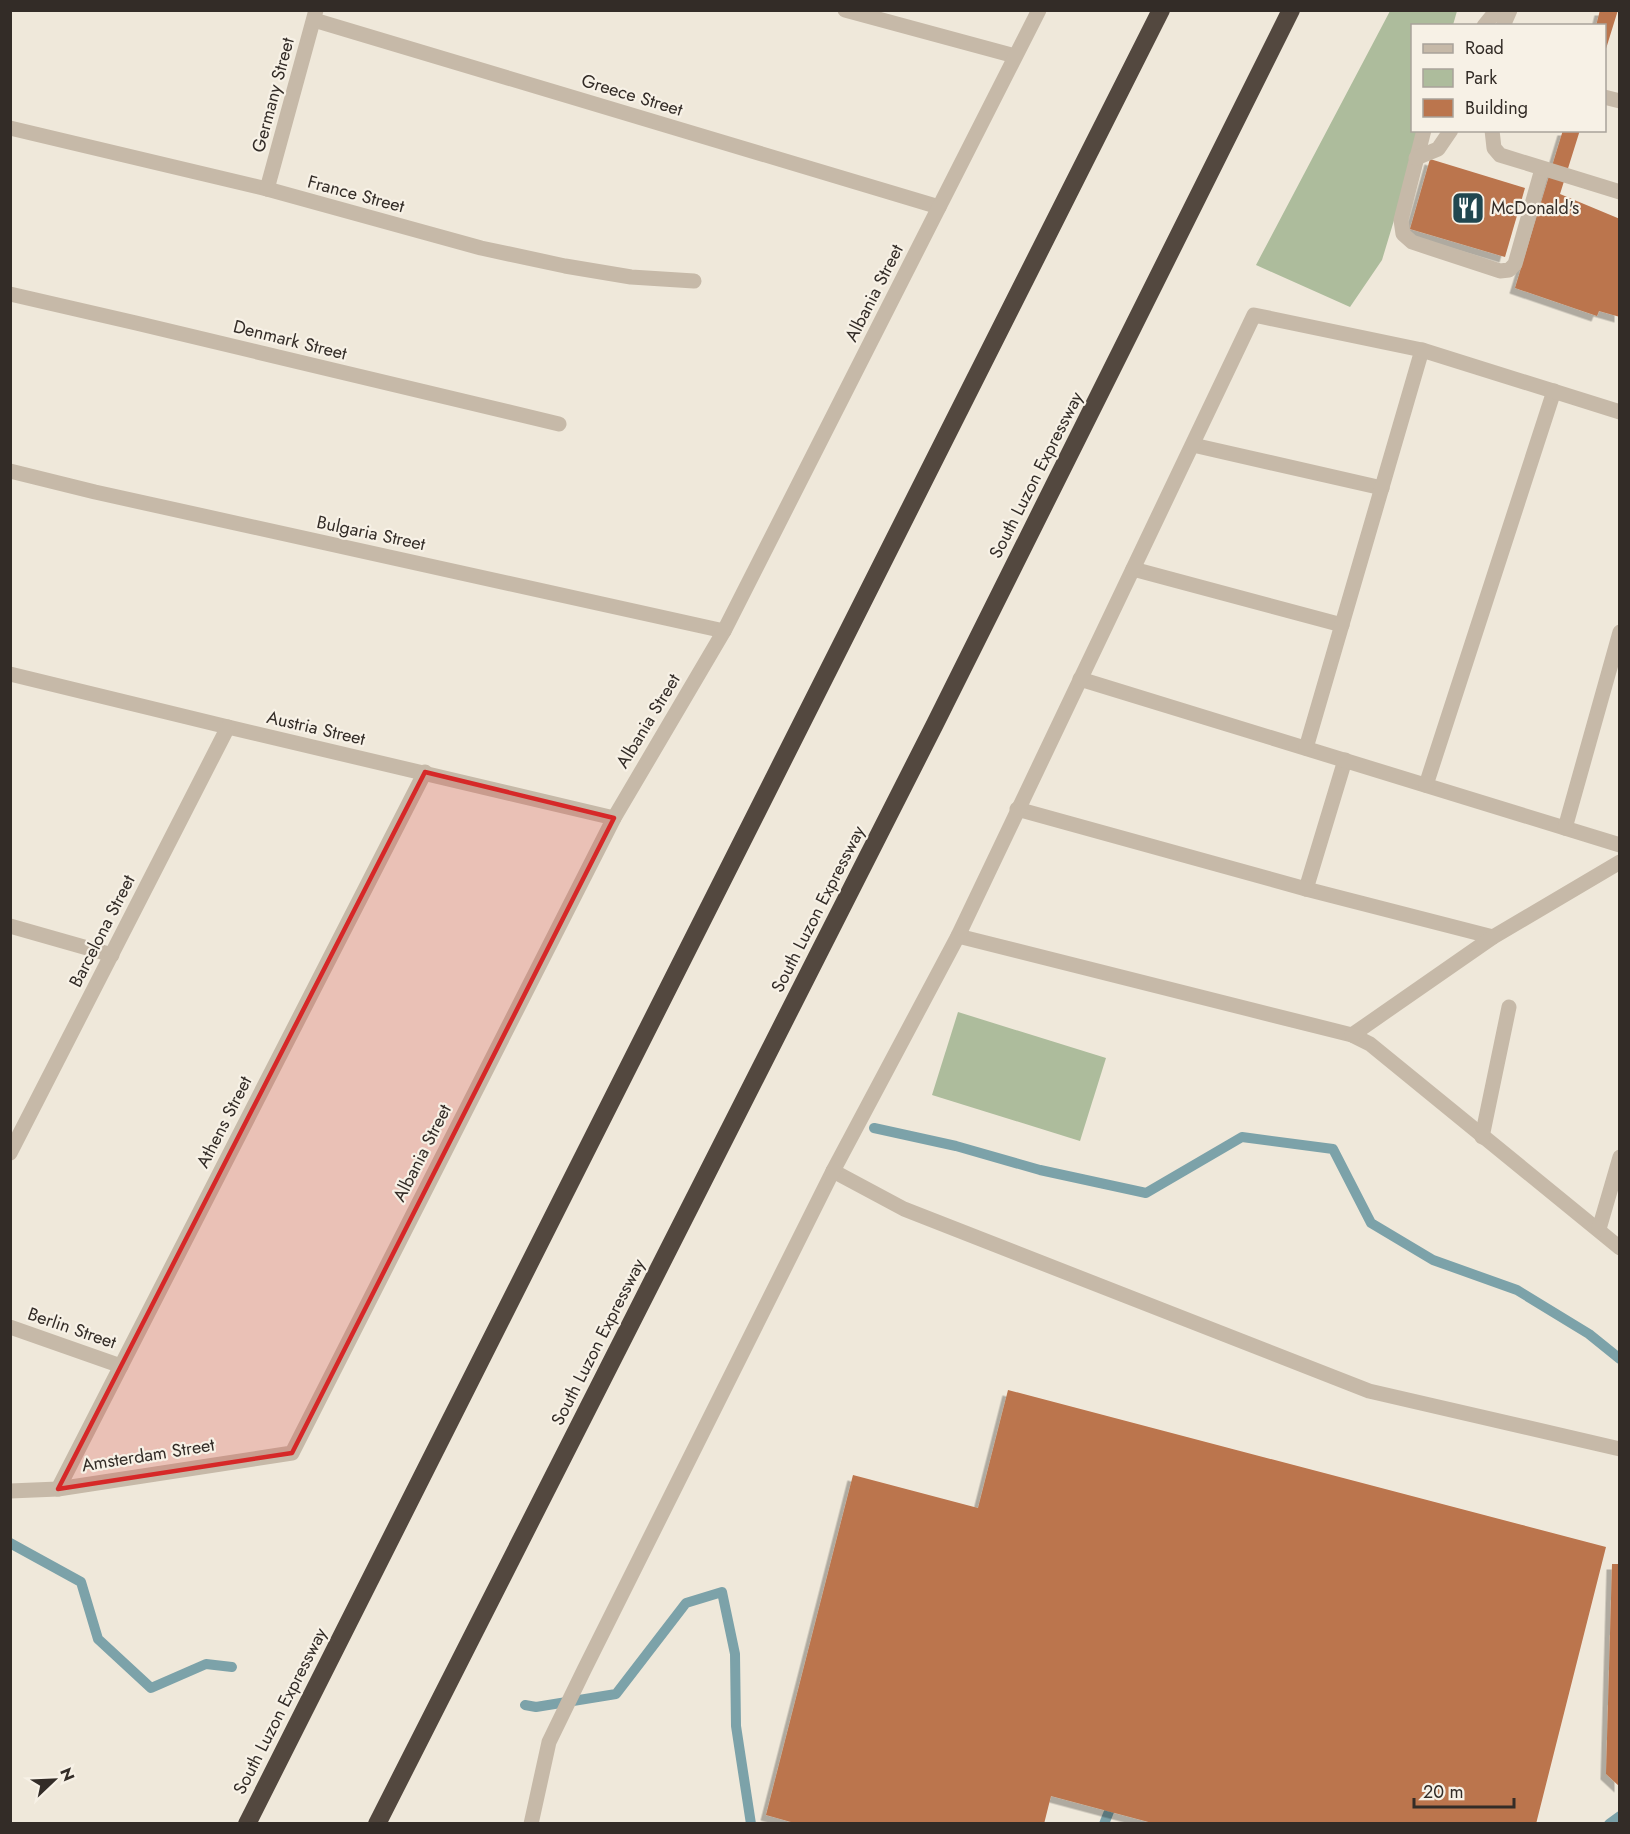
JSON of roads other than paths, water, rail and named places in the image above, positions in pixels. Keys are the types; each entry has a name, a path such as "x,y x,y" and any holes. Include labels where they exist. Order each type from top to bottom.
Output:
{"highway":[{"name":"South Luzon Expressway","path":"247,1824 1161,10"},
{"name":"South Luzon Expressway","path":"377,1824 935,724 1290,14"}],"street":[{"path":"845,10 1015,56"},
{"name":"Albania Street","path":"292,1453 614,818 724,632 1039,10"},
{"path":"1486,24 1497,10"},
{"path":"1504,24 1510,10"},
{"name":"Germany Street","path":"267,189 315,15"},
{"name":"Greece Street","path":"315,15 939,207"},
{"name":"France Street","path":"10,128 267,189 481,248 565,267 694,281"},
{"path":"1423,132 1401,220 1403,234 1412,242 1500,271 1509,270 1515,264 1542,169"},
{"path":"1416,159 1437,149 1450,132"},
{"path":"1492,132 1494,148 1500,155 1620,192"},
{"name":"Denmark Street","path":"10,294 560,424"},
{"path":"531,1824 549,1742 833,1171 958,936 1254,315 1422,350 1620,412"},
{"path":"1306,748 1422,350"},
{"path":"1426,785 1554,391"},
{"path":"1193,445 1382,488"},
{"name":"Bulgaria Street","path":"10,471 724,632"},
{"path":"1134,569 1342,625"},
{"path":"1565,828 1620,632"},
{"name":"Austria Street","path":"10,674 614,818"},
{"path":"1080,679 1620,845"},
{"name":"Barcelona Street","path":"10,1153 17,1127 112,955 228,727"},
{"path":"1305,889 1345,760"},
{"name":"Athens Street","path":"58,1489 425,772"},
{"path":"1017,809 1305,889 1493,937"},
{"path":"1352,1035 1493,937 1620,862"},
{"path":"10,926 112,955"},
{"path":"958,936 1352,1035 1370,1044 1620,1248"},
{"path":"1482,1137 1509,1007"},
{"path":"1599,1229 1620,1157"},
{"path":"833,1171 904,1209 1370,1391 1620,1449"},
{"name":"Berlin Street","path":"10,1327 121,1366"},
{"name":"Amsterdam Street","path":"10,1491 58,1489 292,1453"}],"waterway":[{"path":"874,1128 956,1146 1040,1170 1146,1193 1242,1137 1333,1149 1371,1223 1433,1260 1517,1290 1589,1334 1620,1359"},
{"path":"10,1543 81,1582 98,1639 151,1688 206,1664 232,1667"},
{"path":"525,1705 536,1707 616,1694 686,1603 722,1592 735,1654 736,1726 751,1824"},
{"path":"1104,1824 1114,1799"},
{"path":"1609,1824 1620,1816"}],"place":[{"name":"McDonald's","path":"1468,208"}]}
